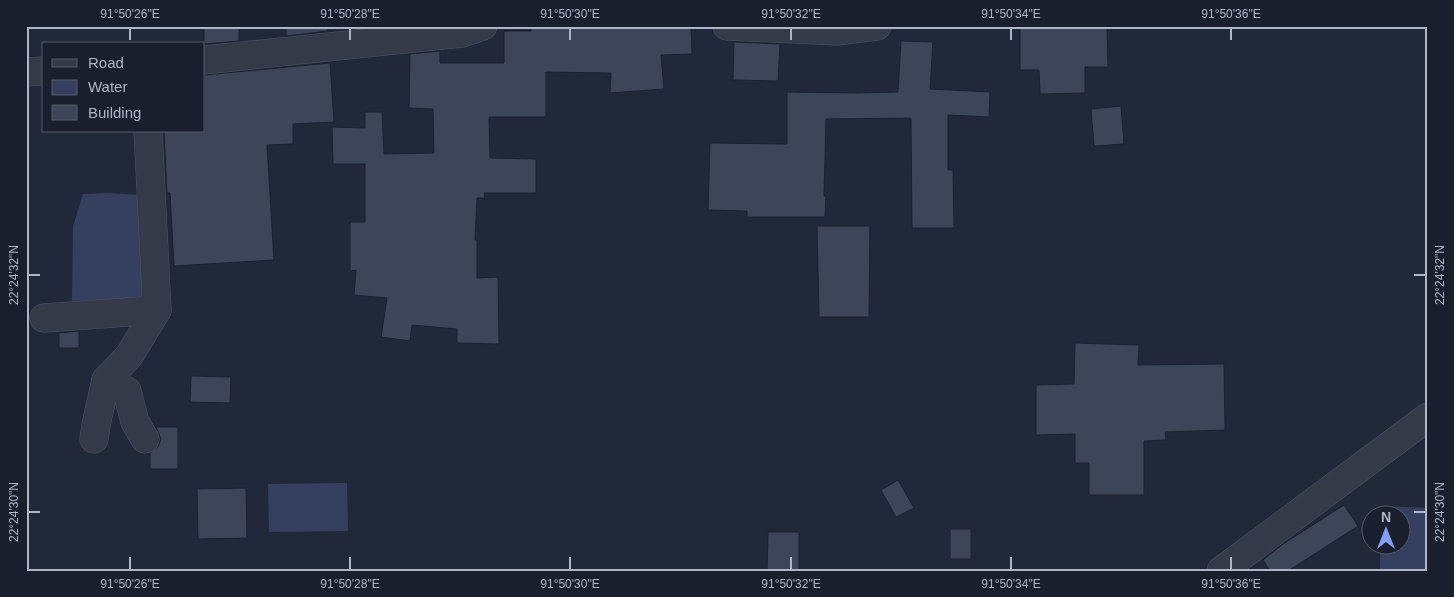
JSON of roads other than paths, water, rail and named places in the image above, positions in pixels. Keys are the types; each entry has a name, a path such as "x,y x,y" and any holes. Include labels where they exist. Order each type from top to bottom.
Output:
{"street":[{"path":"205,60 462,33 483,26"},
{"path":"727,26 837,31 877,26"},
{"path":"26,72 42,71"},
{"path":"94,439 106,380 129,356 157,310 148,132"},
{"path":"44,318 157,310"},
{"path":"106,380 127,391 135,422 145,439"},
{"path":"1221,571 1428,417"}],"water":[{"path":"83,194 139,195 145,299 72,301 73,226"},
{"path":"347,483 348,531 269,532 268,484"},
{"path":"1412,507 1428,508 1428,570 1380,571 1380,554 1412,554"}]}
